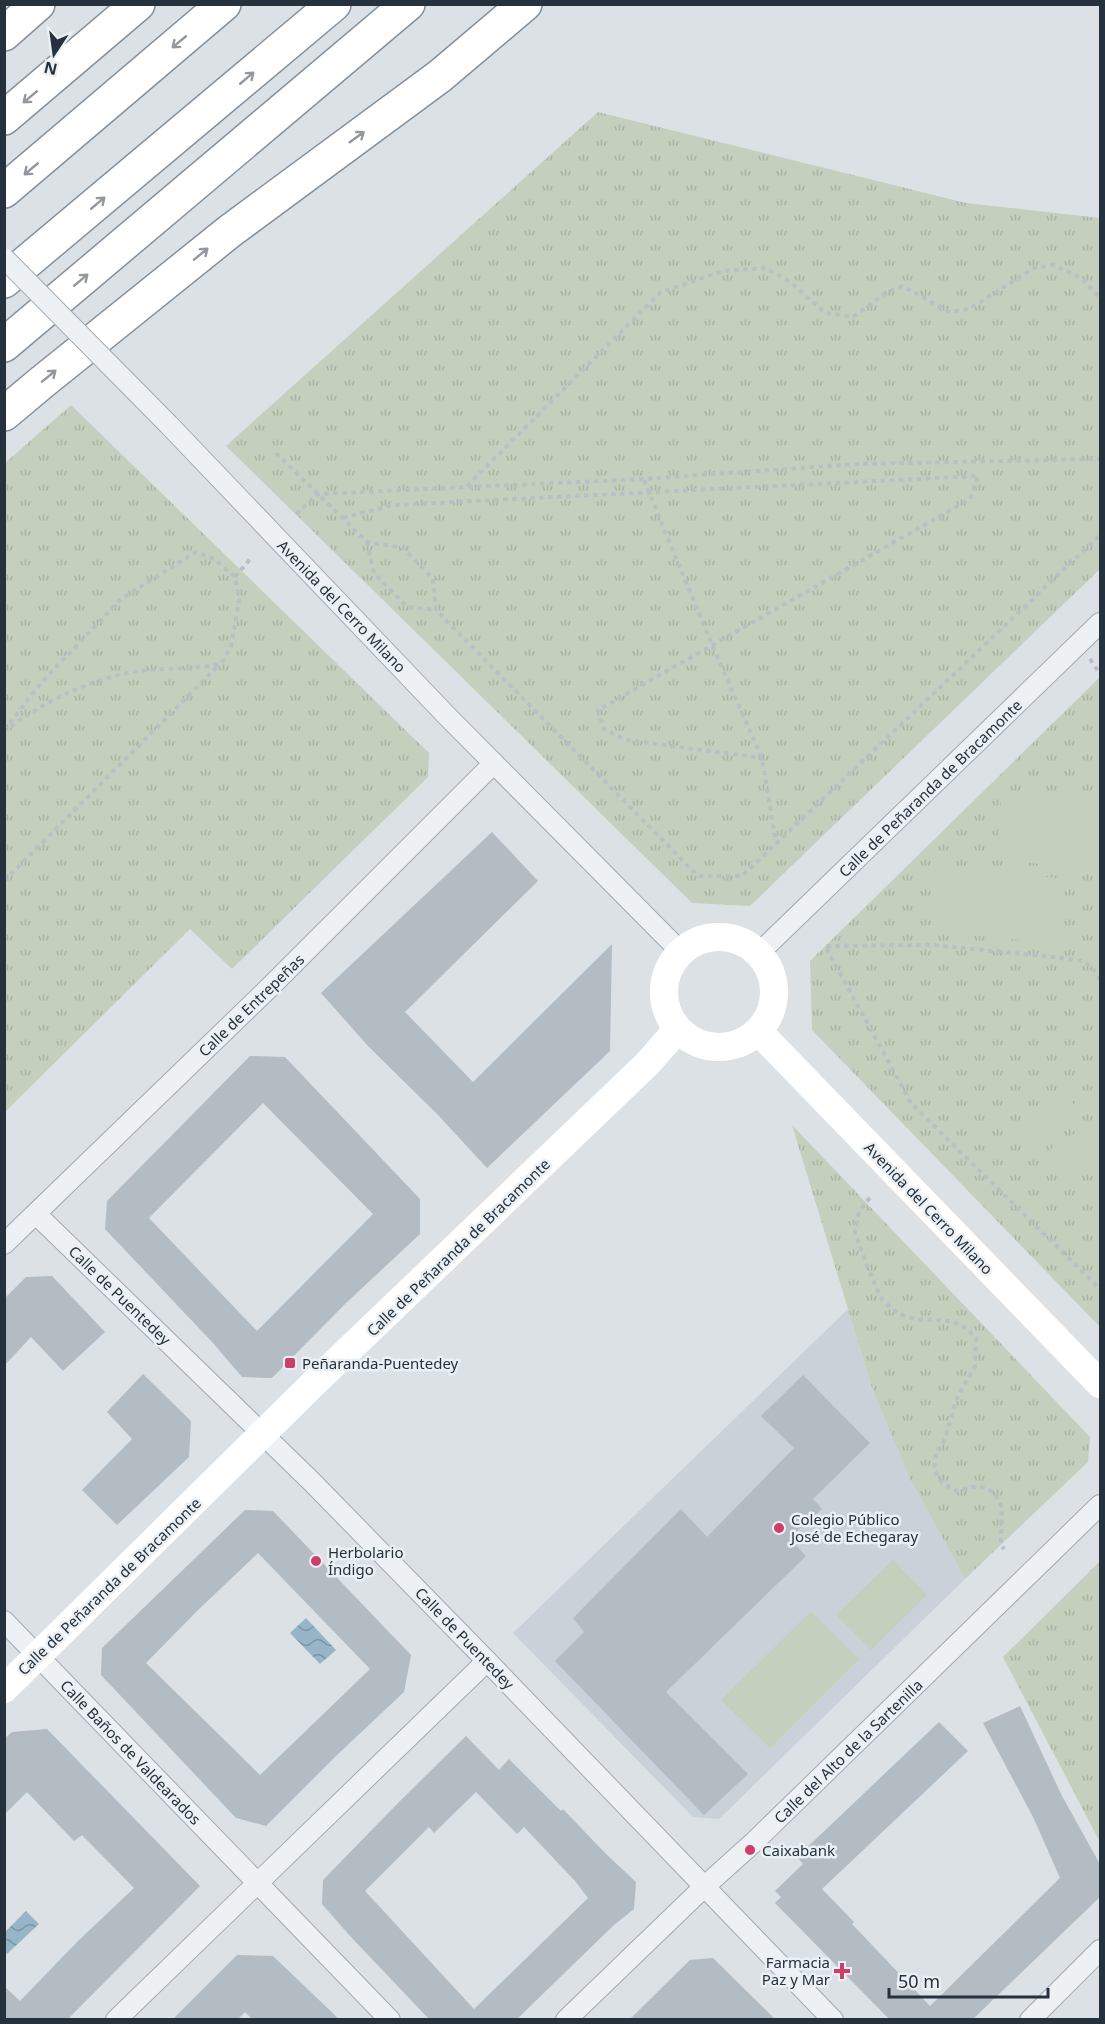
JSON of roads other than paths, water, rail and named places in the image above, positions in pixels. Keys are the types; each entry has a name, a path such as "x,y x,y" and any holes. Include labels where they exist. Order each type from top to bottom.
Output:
{"highway":[{"path":"4,34 38,4"},
{"path":"88,47 134,4"},
{"path":"4,118 138,4"},
{"path":"4,191 224,4"},
{"path":"4,281 334,4"},
{"path":"4,345 408,4"},
{"path":"198,181 434,4"},
{"path":"4,414 230,231 440,76 525,4"}],"main road":[{"path":"713,936 746,943 759,953 768,968 773,986 773,1003 768,1018 758,1031 744,1042 726,1048 708,1047 691,1041 677,1029 669,1018 664,1004 663,990 672,963 681,952 695,942 713,936"},
{"name":"Calle de Peñaranda de Bracamonte","path":"4,1689 265,1434 312,1385 647,1064 677,1029"},
{"name":"Avenida del Cerro Milano","path":"758,1031 1101,1384"}],"street":[{"name":"Avenida del Cerro Milano","path":"4,258 169,425 494,763 681,952"},
{"name":"Calle de Peñaranda de Bracamonte","path":"759,953 1101,623"},
{"name":"Calle de Entrepeñas","path":"4,1244 279,978 494,763"},
{"name":"Calle de Puentedey","path":"36,1214 265,1434 488,1661 833,2019"},
{"name":"Calle del Alto de la Sartenilla","path":"566,2019 754,1842 1101,1505"},
{"name":"Calle Baños de Valdearados","path":"4,1621 390,2019"},
{"path":"116,2019 488,1661"},
{"path":"1030,2019 1101,1950"}],"water":[{"path":"306,1618 336,1650 320,1664 290,1633"},
{"path":"26,1911 39,1924 7,1954 5,1952 5,1932"}],"place":[{"name":"Peñaranda-Puentedey","path":"290,1363"},
{"name":"Colegio Público José de Echegaray","path":"779,1528"},
{"name":"Herbolario Índigo","path":"316,1561"},
{"name":"Caixabank","path":"750,1850"},
{"name":"Farmacia Paz y Mar","path":"842,1971"}]}
